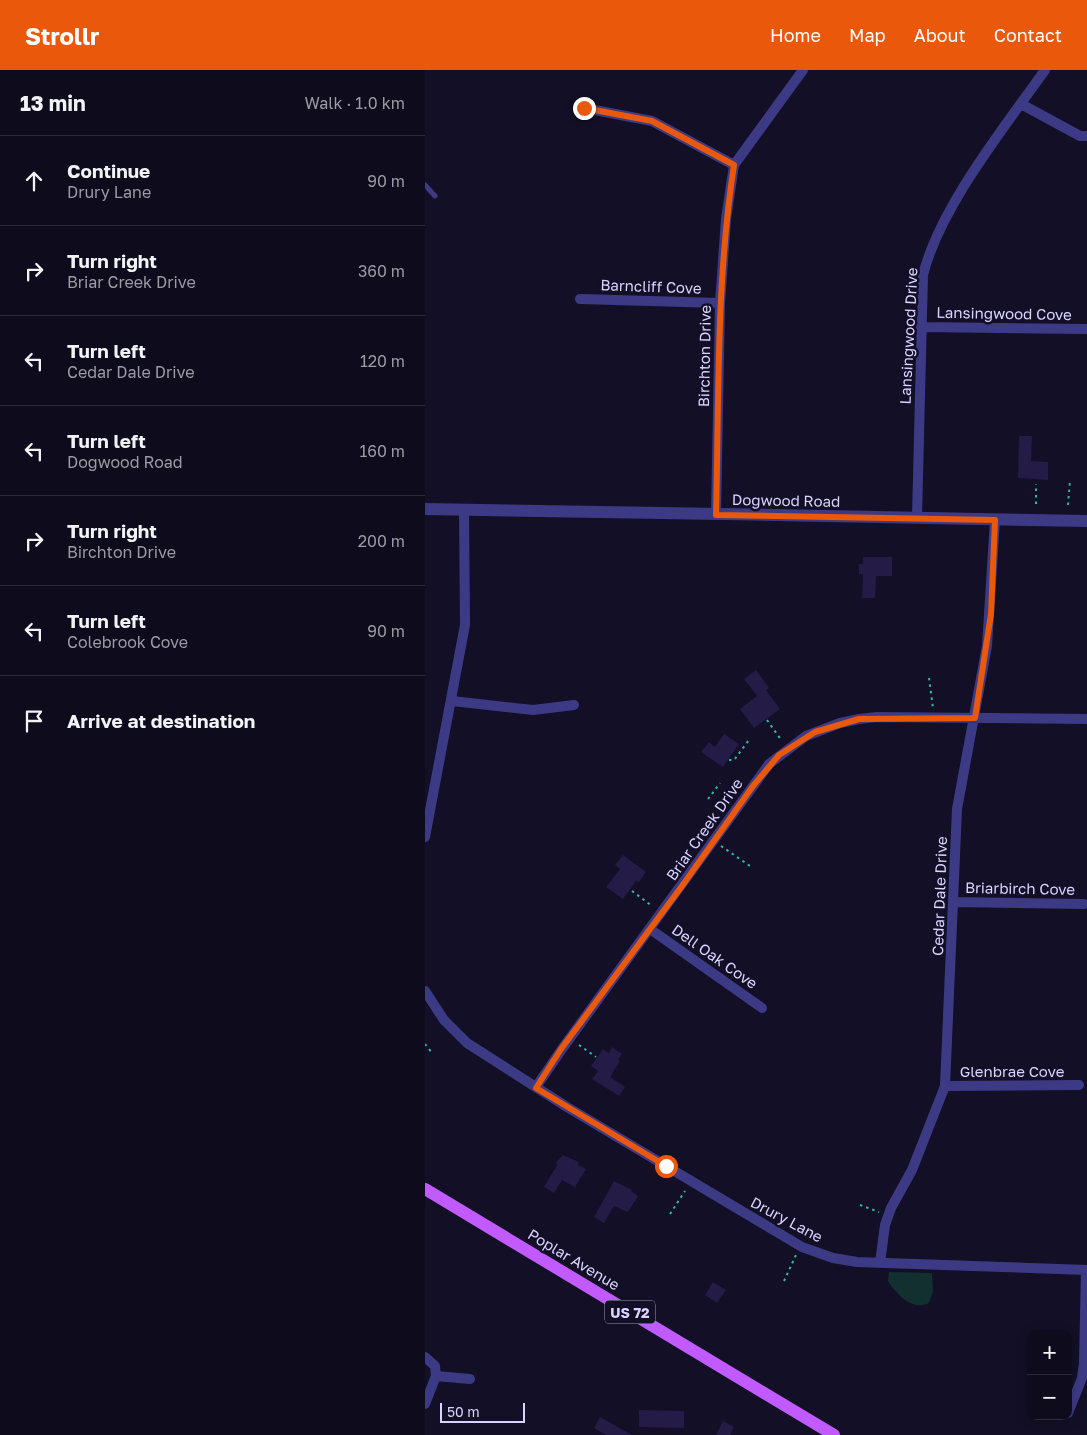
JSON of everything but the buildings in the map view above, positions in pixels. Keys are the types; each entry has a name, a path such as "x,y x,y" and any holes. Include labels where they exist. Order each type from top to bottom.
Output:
{"main road":[{"name":"Poplar Avenue","path":"425,1189 833,1434"}],"street":[{"name":"Birchton Drive","path":"716,515 720,303 726,219 734,165 803,70"},
{"name":"Lansingwood Drive","path":"917,518 923,275 929,253 966,184 1045,70"},
{"path":"1021,104 1080,136 1087,136"},
{"path":"584,108 652,121 734,165"},
{"name":"Barncliff Cove","path":"580,298 720,303"},
{"name":"Lansingwood Cove","path":"921,327 1087,329"},
{"name":"Dogwood Road","path":"425,508 1087,521"},
{"path":"425,837 465,625 464,509"},
{"name":"Cedar Dale Drive","path":"880,1263 883,1234 891,1208 913,1170 945,1086 957,809 975,718 991,614 995,520"},
{"path":"452,701 533,710 574,705"},
{"name":"Briar Creek Drive","path":"536,1088 561,1049 769,764 796,742 815,732 859,719 1087,719"},
{"name":"Briarbirch Cove","path":"954,902 1084,904"},
{"name":"Dell Oak Cove","path":"650,929 762,1008"},
{"name":"Drury Lane","path":"425,991 444,1020 462,1039 536,1088 789,1240 833,1258 880,1263 1087,1270"},
{"name":"Glenbrae Cove","path":"945,1086 1079,1085"},
{"path":"1072,1402 1081,1378 1084,1363 1087,1270"},
{"path":"425,1357 435,1366 436,1376 425,1404"},
{"path":"436,1376 470,1379"}],"lane":[{"path":"425,185 435,196"}],"path":[{"path":"1068,505 1069,480"},
{"path":"1036,484 1036,504"},
{"path":"929,678 933,710"},
{"path":"767,720 783,742"},
{"path":"729,760 734,760 749,740"},
{"path":"708,800 720,783"},
{"path":"721,845 750,866"},
{"path":"632,891 655,908"},
{"path":"576,1043 596,1056"},
{"path":"425,1044 433,1054"},
{"path":"670,1214 687,1189"},
{"path":"860,1205 881,1213"},
{"path":"784,1281 796,1253"}],"green space":[{"path":"889,1272 932,1273 933,1291 929,1303 917,1305 900,1296 888,1281"}],"route":[{"path":"584,108 652,121 734,165 726,219 720,303 716,515 995,520 991,614 975,718 877,717 859,719 840,723 806,736 779,755 769,764 682,886 561,1049 536,1088 666,1166"}]}
